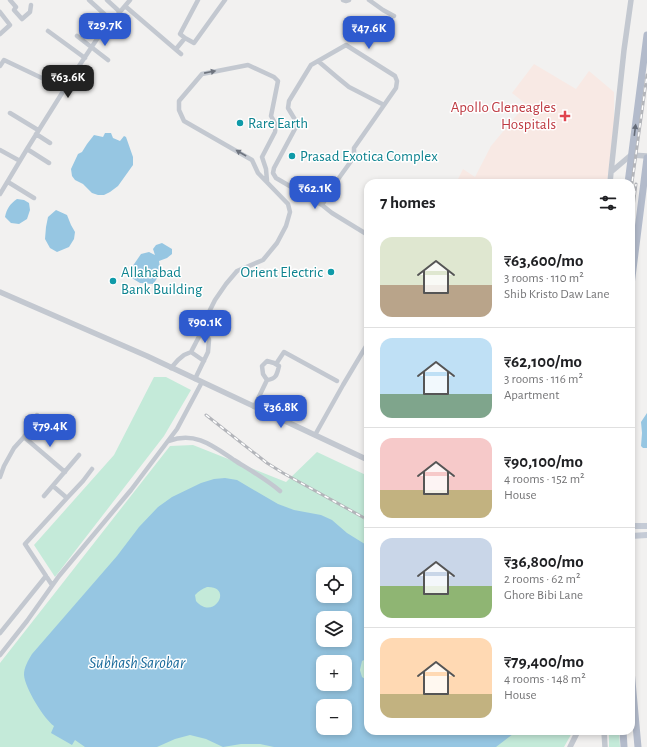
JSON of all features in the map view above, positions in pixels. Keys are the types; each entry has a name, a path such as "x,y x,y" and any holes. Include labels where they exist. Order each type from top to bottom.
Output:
{"main road":[{"path":"628,179 647,35"},
{"path":"635,253 647,157"},
{"path":"635,526 647,526"},
{"path":"635,536 647,535"},
{"path":"635,714 638,747"},
{"path":"623,735 624,747"}],"street":[{"path":"10,0 16,7 14,10 22,19 30,12 31,6"},
{"path":"89,0 112,21"},
{"path":"107,0 120,12"},
{"path":"0,194 64,89 112,21 130,0"},
{"path":"198,0 180,34 194,43 225,0"},
{"path":"343,0 350,0"},
{"path":"369,0 394,16"},
{"path":"610,179 624,50 631,0"},
{"path":"125,6 181,54"},
{"path":"0,12 10,25 0,34"},
{"path":"48,31 85,58"},
{"path":"77,36 108,60"},
{"path":"176,49 185,38"},
{"path":"322,205 354,157 354,148 396,88 397,82 395,76 346,45 311,65 289,101 288,108 297,123 274,168 273,173 276,178 322,205 332,213 364,233"},
{"path":"0,66 4,60 64,89"},
{"path":"318,61 349,87 384,105"},
{"path":"171,368 184,355 191,352 204,327 208,314 215,300 237,271 263,260 277,243 286,226 290,212 288,204 258,173 252,160 184,120 179,110 179,101 202,74 248,65 274,77 278,81 271,116 276,125 275,132 262,157 252,160"},
{"path":"10,113 50,143"},
{"path":"27,149 49,163"},
{"path":"0,150 20,162"},
{"path":"611,172 631,155 647,157"},
{"path":"262,157 266,169 267,181"},
{"path":"8,182 34,198"},
{"path":"0,292 143,354 364,458"},
{"path":"195,379 208,352 209,340 204,327"},
{"path":"315,435 364,350"},
{"path":"191,352 204,361"},
{"path":"276,364 284,352 337,381"},
{"path":"267,361 279,366 276,377 272,380 267,380 263,374 262,366 267,361"},
{"path":"254,407 267,380"},
{"path":"0,655 27,622 59,576 131,490 177,429 202,382"},
{"path":"0,478 4,466 14,448 24,437 37,415"},
{"path":"24,437 65,472"},
{"path":"167,442 176,438 194,439 208,443 250,469 280,491"},
{"path":"44,496 79,455"},
{"path":"52,586 25,544 83,481 92,469"},
{"path":"54,486 67,498"},
{"path":"0,633 46,576"},
{"path":"570,747 576,735"},
{"path":"604,735 605,747"}],"shaded area":[{"name":"Apollo Gleneagles Hospitals","path":"534,64 576,89 589,71 614,92 614,128 608,179 458,179 463,169 475,177 491,146 526,104 512,93"}],"green space":[{"path":"154,377 166,377 191,390 164,436 55,577 34,545 114,455"},
{"name":"Subhash Sarobar","path":"193,445 286,482 317,452 364,474 364,735 571,735 564,747 0,747 0,663 170,446"},
{"path":"609,735 619,735 620,747 609,747"}],"water":[{"path":"105,133 111,133 113,138 120,141 124,136 126,137 133,157 133,165 118,186 104,195 98,195 92,193 83,184 75,180 72,176 71,169 78,154 82,152 94,135 103,137"},
{"path":"17,199 24,200 29,203 30,210 27,219 19,224 11,223 5,217 9,206"},
{"path":"56,210 67,215 75,232 74,239 69,247 57,252 50,248 45,239 48,217"},
{"path":"162,243 172,249 172,254 159,261 159,273 153,284 140,283 130,277 130,270 141,254 149,252 155,255 153,249 156,245"},
{"path":"647,413 647,448 643,448 641,446 641,422"},
{"name":"Subhash Sarobar","path":"225,478 237,480 278,504 294,510 321,515 332,520 347,533 364,544 364,660 362,661 360,670 362,677 364,678 364,735 512,735 496,747 274,747 260,744 241,744 223,747 206,739 190,735 175,739 157,747 85,747 75,740 72,745 51,733 54,726 45,717 25,681 24,675 26,664 32,654 117,556 139,527 158,507 172,497 201,483 214,479","holes":["207,587 215,588 219,592 220,597 215,606 209,608 196,601 195,595 201,590"]}],"railway":[{"path":"633,179 647,75"},
{"path":"635,192 636,184"},
{"path":"206,415 267,463 364,518"}],"place":[{"name":"Apollo Gleneagles Hospitals","path":"565,116"},
{"name":"Rare Earth","path":"240,123"},
{"name":"Prasad Exotica Complex","path":"292,156"},
{"name":"Orient Electric","path":"331,272"},
{"name":"Allahabad Bank Building","path":"113,281"}]}
